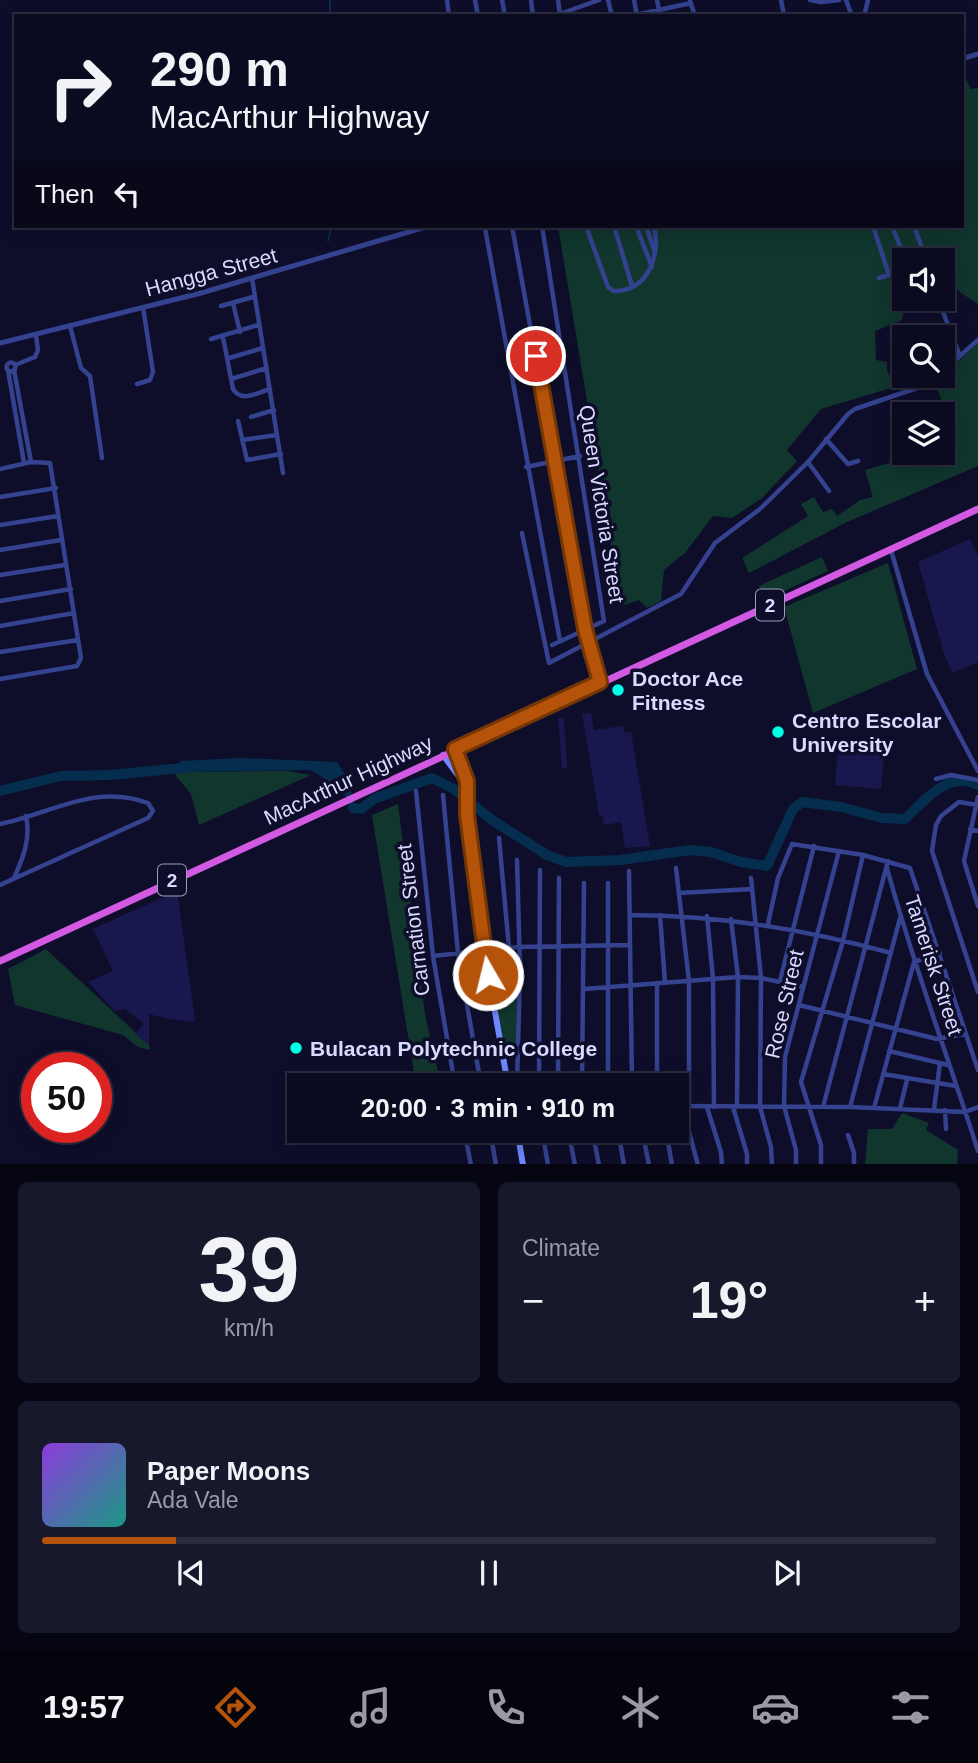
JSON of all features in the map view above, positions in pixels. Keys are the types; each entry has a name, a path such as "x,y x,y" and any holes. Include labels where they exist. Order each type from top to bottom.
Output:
{"highway":[{"name":"MacArthur Highway","path":"0,961 358,793 978,509"}],"main road":[{"path":"455,749 464,769 484,950 506,1073"},
{"path":"443,755 467,789"},
{"path":"519,1143 523,1164"}],"street":[{"path":"563,14 599,0"},
{"path":"657,0 659,10"},
{"path":"810,0 837,0"},
{"path":"640,14 691,1"},
{"name":"Hangga Street","path":"0,344 252,278 422,228"},
{"path":"485,228 560,641"},
{"path":"512,228 585,629 598,683"},
{"name":"Queen Victoria Street","path":"541,228 580,456 604,621 585,629"},
{"path":"587,228 608,287 613,291 622,291 632,286 643,279 652,267 656,257 654,228"},
{"path":"615,228 632,286"},
{"path":"637,228 652,267"},
{"path":"647,228 656,257"},
{"path":"874,228 889,275"},
{"path":"893,228 901,248"},
{"path":"915,228 923,248"},
{"path":"880,278 892,274"},
{"path":"252,278 283,472"},
{"path":"221,306 253,297"},
{"path":"233,303 240,332"},
{"path":"137,384 150,380 153,372 143,306"},
{"path":"943,311 960,356"},
{"path":"211,339 258,325"},
{"path":"70,326 81,368 90,376 102,458"},
{"path":"9,368 35,357 38,350 36,336"},
{"path":"223,337 233,389 239,397 270,389"},
{"path":"955,360 978,340"},
{"path":"229,358 263,348"},
{"path":"9,368 31,462"},
{"path":"9,368 24,463"},
{"path":"231,379 267,368"},
{"path":"522,533 547,662 681,594 715,542 761,509 855,409 914,388"},
{"path":"251,417 274,410"},
{"path":"238,421 247,460 281,454"},
{"path":"242,440 277,435"},
{"path":"826,439 848,464 858,461"},
{"path":"527,467 580,456"},
{"path":"0,469 31,462 50,463 81,658 77,666 0,679"},
{"path":"808,462 829,491"},
{"path":"0,497 56,488"},
{"path":"0,524 58,516"},
{"path":"0,550 61,540"},
{"path":"891,550 927,674 978,771"},
{"path":"0,575 65,565"},
{"path":"0,601 71,589"},
{"path":"0,626 74,613"},
{"path":"552,645 585,629"},
{"path":"0,652 78,640"},
{"path":"589,642 585,651 588,667 598,683"},
{"path":"588,667 595,664"},
{"path":"936,779 951,775 978,780"},
{"name":"Carnation Street","path":"416,791 433,956 453,1073"},
{"path":"443,795 458,953 479,1073"},
{"path":"0,824 97,796 142,800 148,803 153,811 148,818 0,885"},
{"path":"978,797 964,861 978,906"},
{"path":"977,804 959,802 940,816 932,851 978,992"},
{"path":"13,879 26,851 29,829 26,816"},
{"path":"970,829 978,831"},
{"path":"499,838 509,948"},
{"path":"768,924 778,878 790,846 797,843 863,855 888,865 910,868 978,1070"},
{"path":"780,981 814,846"},
{"name":"Rose Street","path":"796,1164 796,1150 784,1107 785,1057 839,851"},
{"path":"821,1164 821,1145 801,1082 843,941 863,855"},
{"path":"517,860 517,1073"},
{"path":"823,1107 888,865"},
{"name":"Tamerisk Street","path":"888,865 914,962 943,1040 978,1152"},
{"path":"676,868 689,981 685,1073"},
{"path":"539,1073 540,870"},
{"path":"629,872 632,1073"},
{"path":"558,1073 559,878"},
{"path":"751,878 761,978 760,1107 771,1147 772,1164"},
{"path":"582,1073 584,883"},
{"path":"608,883 608,1073"},
{"path":"679,893 752,889"},
{"path":"630,915 706,916 755,922 891,953"},
{"path":"660,915 665,983"},
{"path":"706,916 713,979 710,1107 722,1164"},
{"path":"850,1107 900,917"},
{"path":"731,919 738,978 735,1107 747,1164"},
{"path":"433,956 519,947 630,945"},
{"path":"874,1108 914,962 940,953"},
{"path":"584,989 607,985 738,978 761,978 803,987"},
{"path":"657,983 657,1073"},
{"path":"799,1005 943,1040 965,1034"},
{"path":"890,1051 949,1066"},
{"path":"934,1109 940,1063"},
{"path":"883,1074 956,1086"},
{"path":"900,1108 907,1080"},
{"path":"689,1106 900,1108 965,1112 978,1107"},
{"path":"945,1110 946,1129"},
{"path":"689,1129 698,1164"},
{"path":"848,1135 854,1153 854,1164"},
{"path":"467,1143 471,1164"},
{"path":"492,1143 496,1164"},
{"path":"544,1143 548,1164"},
{"path":"571,1143 575,1164"},
{"path":"595,1143 599,1164"},
{"path":"620,1143 624,1164"},
{"path":"645,1143 649,1164"},
{"path":"668,1143 672,1164"}],"green space":[{"path":"964,76 971,89 978,88 978,304 958,291 955,285 955,248 892,248 892,311 902,311 902,320 875,331 876,360 887,362 892,388 821,409 787,450 797,461 762,498 732,518 713,516 685,553 664,570 661,601 647,608 639,600 621,606 558,228 964,228"},
{"path":"978,343 978,466 847,522 749,573 742,558 808,516 801,504 814,497 823,512 832,509 837,516 860,500 873,497 865,470 892,462 892,465 955,465 955,402 942,402 937,388 955,388 955,365"},
{"path":"822,557 828,571 764,600 759,586"},
{"path":"888,563 917,669 813,713 784,607"},
{"path":"288,771 311,775 199,825 191,794 175,775 180,772"},
{"path":"398,804 425,1014 438,1073 414,1073 372,815"},
{"path":"46,949 149,1045 150,1050 138,1047 123,1035 15,1005 8,969"},
{"path":"517,985 516,1053 506,1056 493,987"},
{"path":"902,1113 929,1123 926,1130 958,1150 957,1164 865,1164 868,1129 892,1129"}],"water":[{"path":"240,758 337,762 349,780 354,806 363,806 365,810 352,811 343,791 311,770 180,772 180,761"}],"building":[{"path":"970,539 978,556 978,662 953,673 944,654 918,562"},
{"path":"591,713 594,730 623,726 625,733 631,732 650,846 625,848 621,822 604,825 602,815 599,815 582,714"},
{"path":"558,718 564,718 567,768 562,768"},
{"path":"859,738 867,738 867,742 885,743 881,789 835,785 839,740 858,742"},
{"path":"177,891 195,1020 192,1022 169,1019 149,1014 149,1045 135,1034 144,1024 125,1009 115,1011 88,982 113,971 93,929"}],"waterway":[{"path":"330,0 330,14"},
{"path":"328,241 331,228"},
{"path":"0,791 61,776 110,775 193,767"},
{"path":"353,808 361,809 374,799 432,778 454,789 492,820 547,855 566,862 620,860 690,850 711,852 741,862 767,866 793,809 802,802 841,807 882,818 905,819 929,796 947,784 967,781 978,785"}],"place":[{"name":"Doctor Ace Fitness","path":"618,690"},
{"name":"Centro Escolar University","path":"778,732"},
{"name":"Bulacan Polytechnic College","path":"296,1048"}],"route":[{"path":"488,975 467,815 467,781 455,749 600,682 585,629 536,356"}]}
